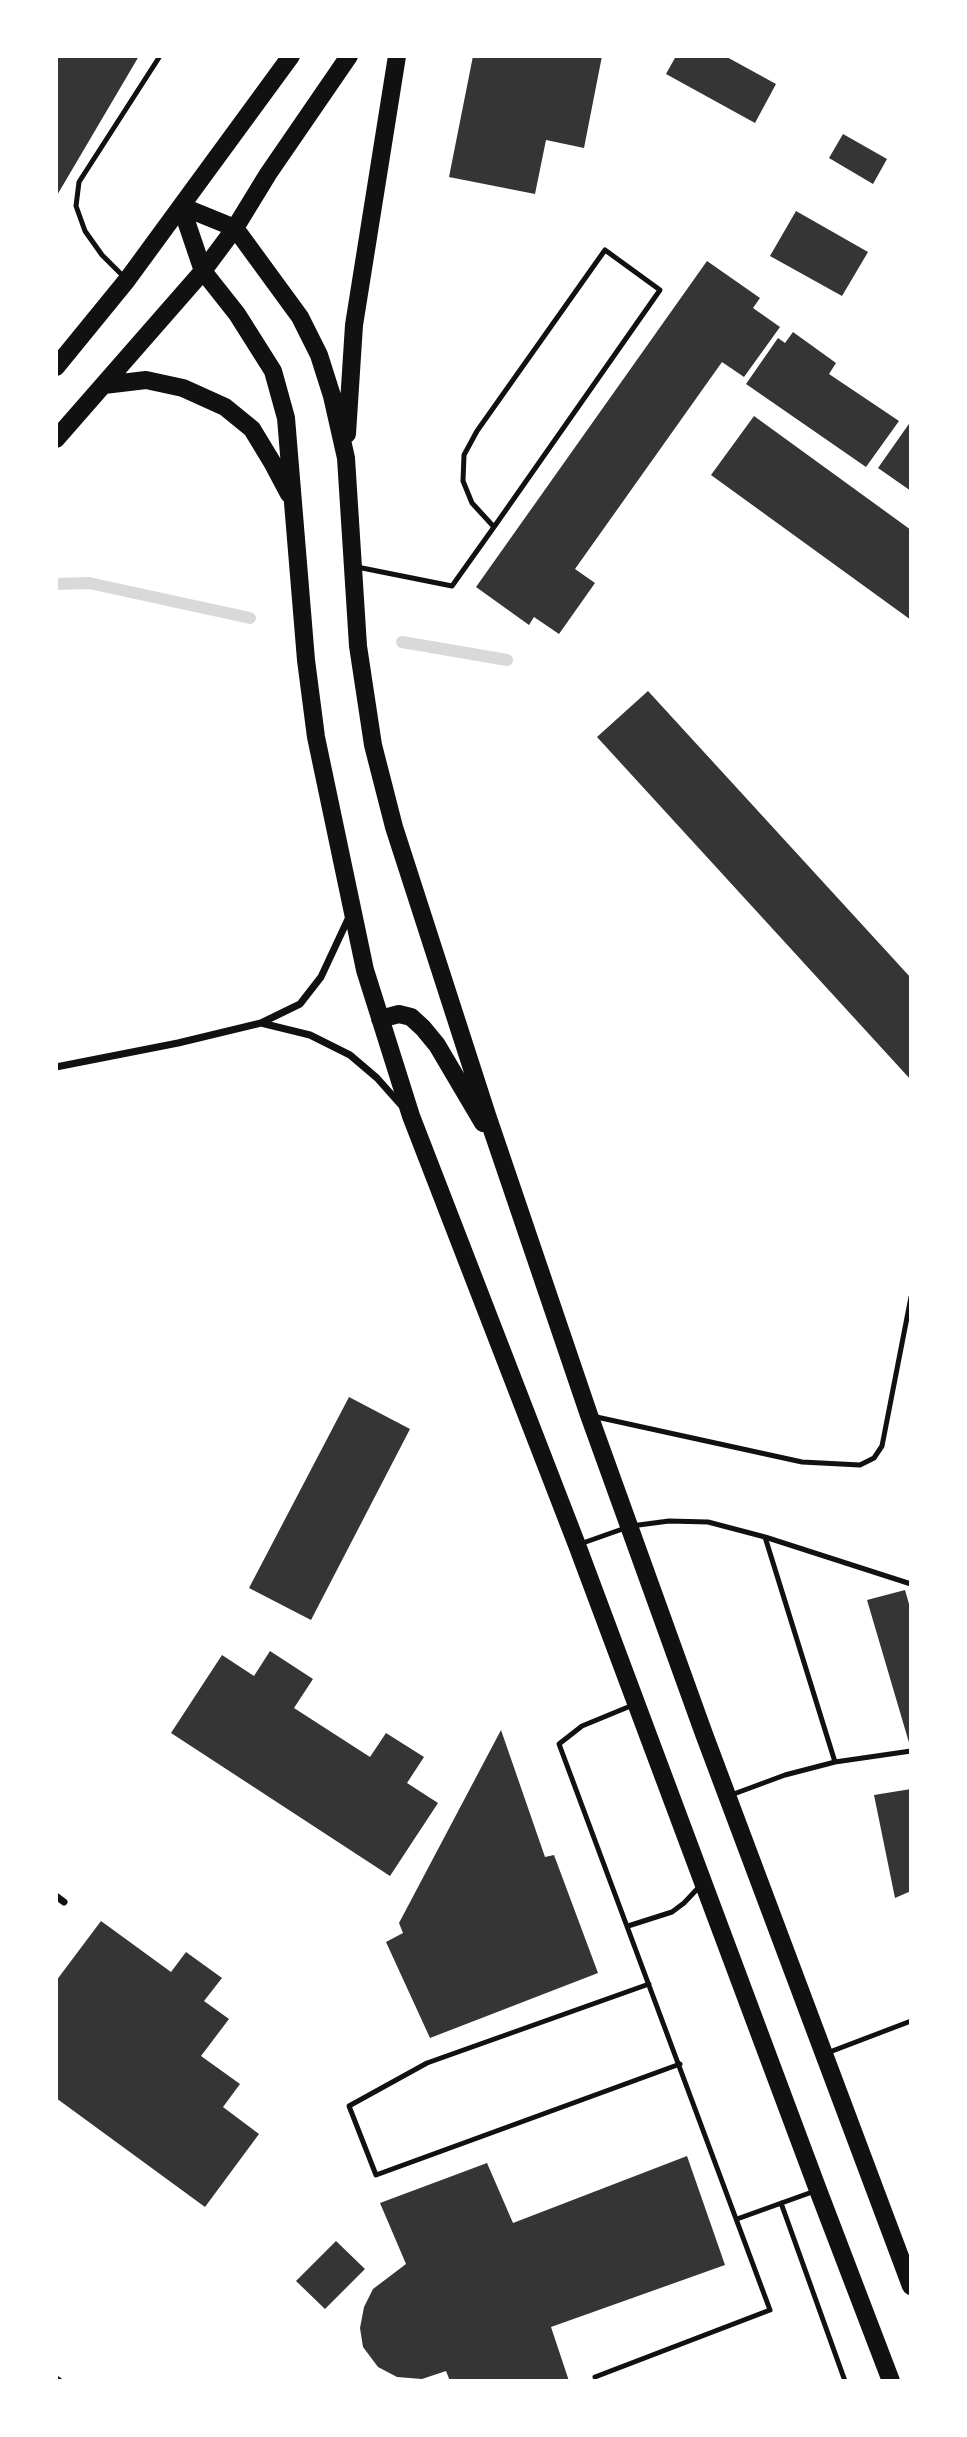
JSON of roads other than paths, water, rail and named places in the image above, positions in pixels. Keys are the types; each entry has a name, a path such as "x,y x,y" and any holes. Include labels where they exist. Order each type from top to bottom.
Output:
{"main road":[{"path":"56,368 127,280 291,56"},
{"path":"56,439 203,271 235,228 268,174 349,56"},
{"path":"397,56 354,325 346,458 358,646 373,745 414,891 589,1415 727,1797 911,2286"},
{"path":"181,206 235,228 300,317 319,355 332,396 346,458"},
{"path":"181,206 203,271 237,314 273,371 286,418 306,660 316,737 365,970 411,1116 577,1545 891,2381"},
{"path":"104,385 146,380 183,388 225,407 251,429 272,461 293,504"},
{"path":"380,1019 399,1014 411,1017 423,1028 436,1045 500,1154"}],"street":[{"path":"56,1067 178,1043 261,1023 300,1004 337,948 352,909"},
{"path":"261,1023 310,1035 350,1055 377,1078 411,1116"},
{"path":"56,1896 64,1902"}],"lane":[{"path":"127,280 102,255 85,231 76,206 79,183 160,56"},
{"path":"354,566 452,586 494,527 660,290 605,250 477,431 464,455 463,481 472,503 494,527"},
{"path":"589,1415 802,1462 860,1465 874,1458 882,1446 911,1297"},
{"path":"577,1545 631,1526 669,1521 708,1522 765,1537 911,1584"},
{"path":"765,1537 835,1762"},
{"path":"595,2377 770,2310 559,1744 582,1726 636,1704"},
{"path":"727,1797 785,1775 835,1762 911,1751"},
{"path":"628,1926 672,1912 703,1883"},
{"path":"649,1984 427,2063 349,2106 376,2175 680,2064"},
{"path":"824,2054 911,2021"},
{"path":"737,2219 818,2190"},
{"path":"782,2203 845,2381"}],"waterway":[{"path":"56,584 89,583 250,618"},
{"path":"402,642 507,660"}]}
